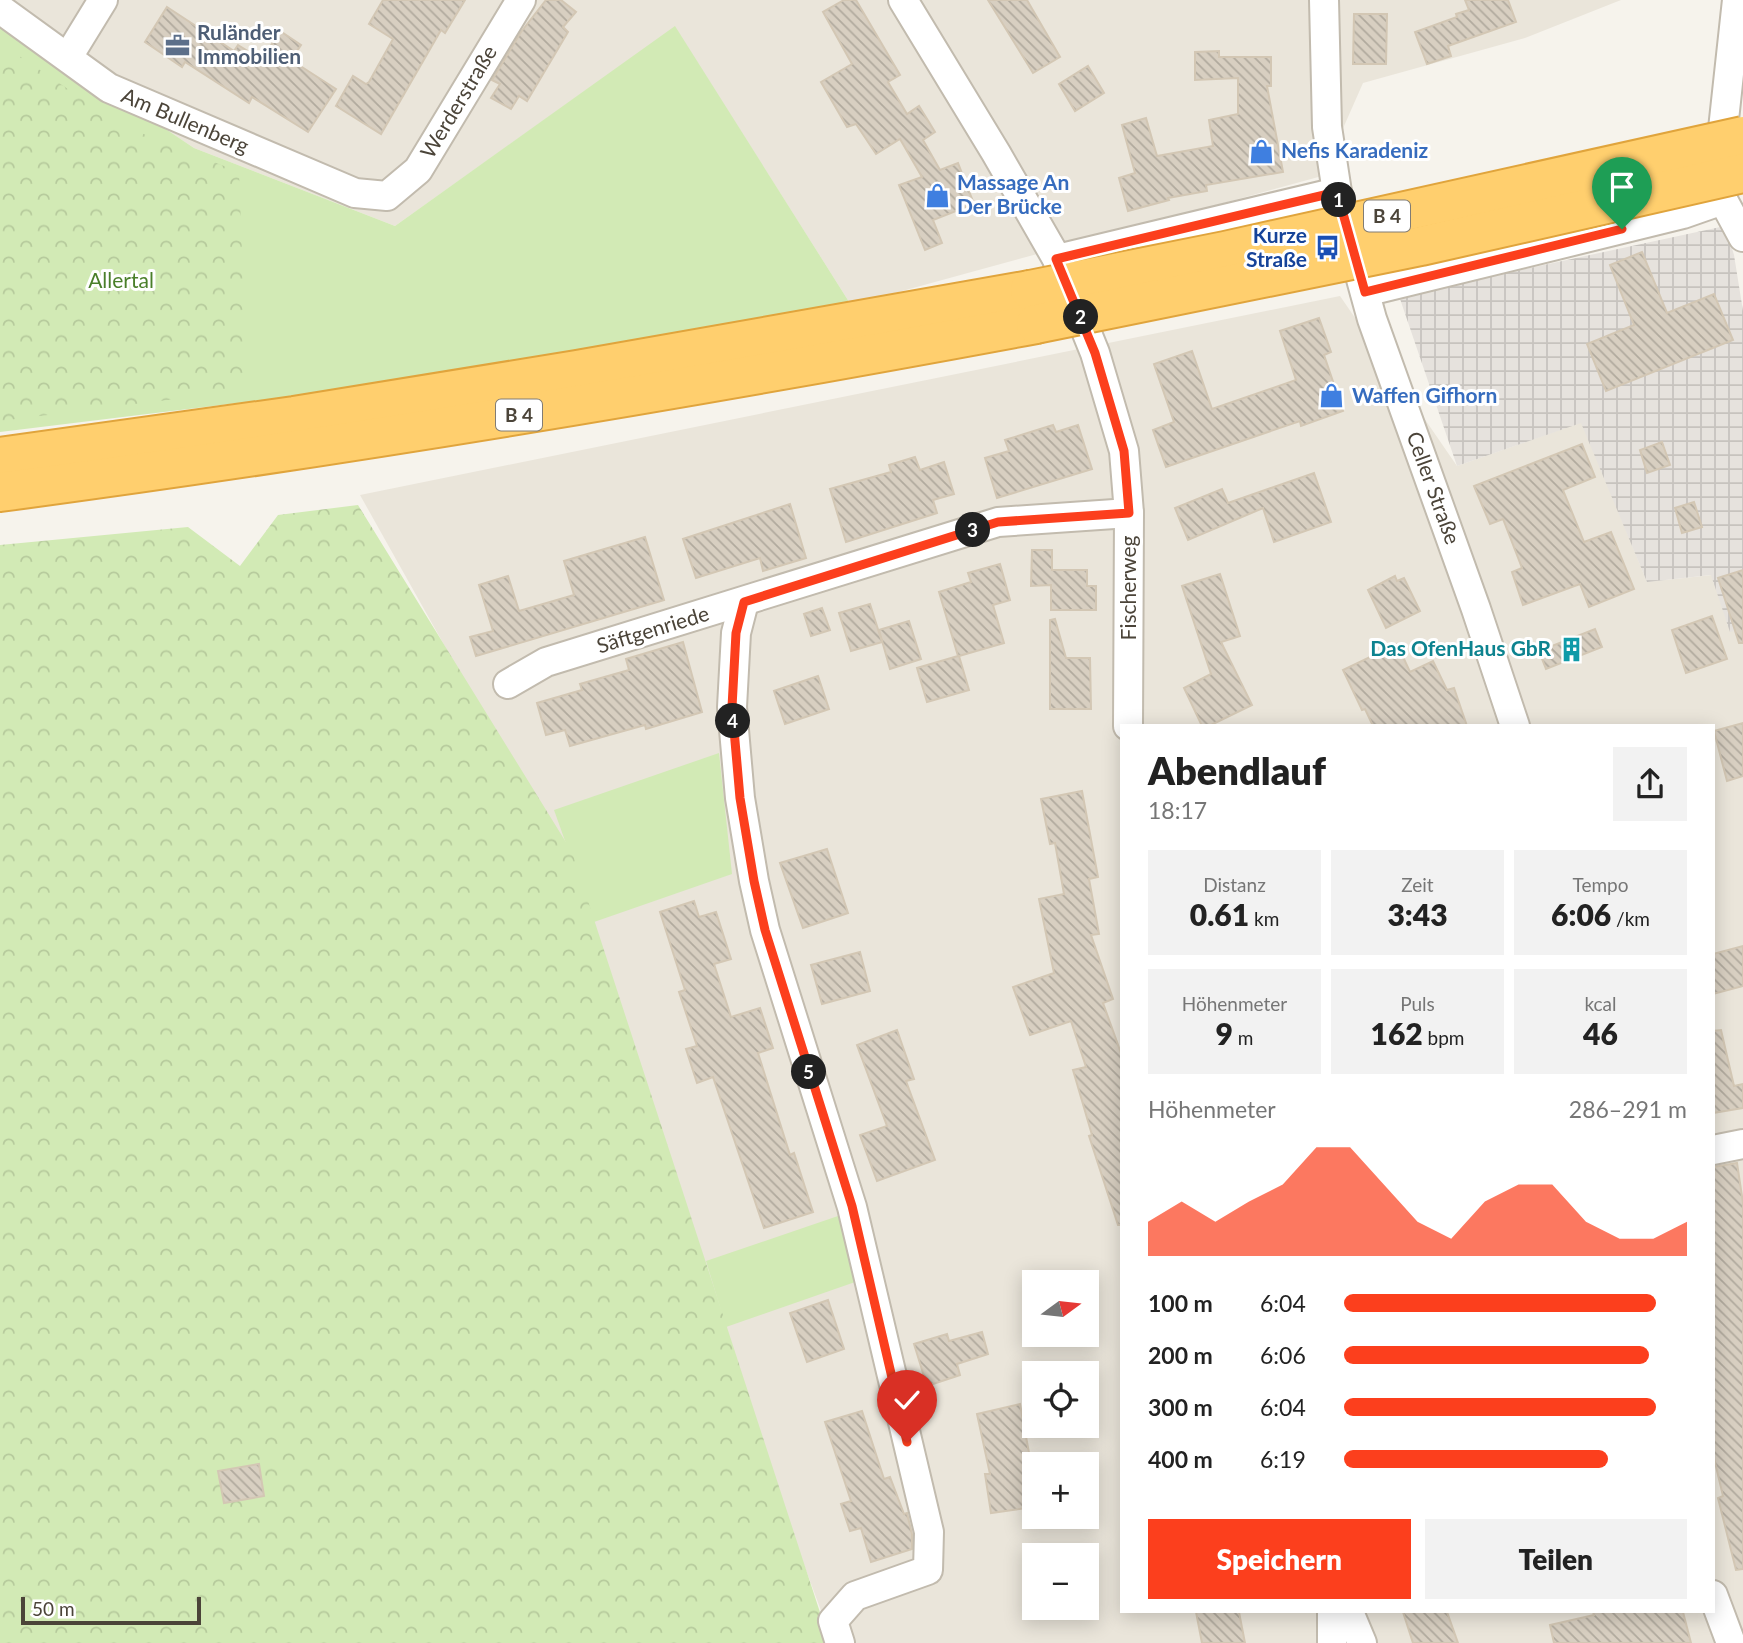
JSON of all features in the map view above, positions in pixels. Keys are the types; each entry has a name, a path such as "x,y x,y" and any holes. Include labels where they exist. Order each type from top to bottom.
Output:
{"highway":[{"name":"B 4","path":"0,492 402,435 736,380 1033,307 1225,251 1743,136"},
{"name":"B 4","path":"0,457 388,401 750,341 1033,307 1395,252 1733,187"}],"street":[{"path":"68,57 103,0"},
{"name":"Werderstraße","path":"387,196 418,170 521,0"},
{"name":"Fischerweg","path":"903,0 996,153 1056,259 1095,353 1124,451 1129,513 1128,724"},
{"path":"1737,0 1718,175 1733,187 1743,237"},
{"name":"Celler Straße","path":"1332,1 1327,127 1337,192 1389,369 1515,724"},
{"name":"Am Bullenberg","path":"0,9 109,88 355,193 387,196"},
{"path":"1365,292 1656,220 1733,187"},
{"path":"1056,259 1337,192"},
{"name":"Säftgenriede","path":"508,684 545,662 998,522 1129,513"},
{"path":"744,602 736,633 732,707 740,798 754,881 765,930 852,1206 929,1532 928,1570 855,1596 833,1621 840,1643"},
{"path":"1715,1150 1743,1144"},
{"path":"1715,1600 1731,1643"},
{"path":"1332,1613 1332,1643"},
{"path":"1349,1613 1362,1643"}],"shaded area":[{"path":"0,0 1621,0 1525,38 1363,83 1322,176 851,305 675,27 395,226 194,148 0,18"},
{"path":"1725,226 1734,255 1743,311 1743,629 1730,632 1711,575 1647,582 1581,423 1457,466 1399,296"},
{"path":"1340,296 1457,466 1582,422 1647,582 1712,575 1730,631 1743,629 1743,1643 833,1643 507,757 360,495"}],"green space":[{"path":"0,18 194,148 395,226 675,26 851,305 368,387 0,432"},
{"name":"Allertal","path":"0,43 121,125 239,172 247,390 0,421"},
{"path":"358,505 572,852 830,1643 0,1643 0,545 188,527 240,566 278,515"},
{"path":"719,753 732,874 594,922 554,810"},
{"path":"838,1216 858,1281 726,1327 706,1261"}],"building":[{"path":"383,0 465,0 445,33 441,30 381,134 336,106 353,76 366,84 369,82 393,39 369,24"},
{"path":"546,0 561,0 576,12 563,27 568,32 527,101 519,96 511,109 491,98 500,84 492,80 521,32"},
{"path":"844,0 856,0 900,75 888,82 907,114 919,106 935,132 923,140 940,170 958,163 974,204 933,220 942,243 925,250 899,185 922,177 900,139 876,154 856,124 847,127 821,82 852,64 823,12"},
{"path":"988,0 1027,0 1060,57 1033,73"},
{"path":"1465,0 1508,0 1516,22 1448,46 1451,56 1427,64 1415,32 1469,10"},
{"path":"167,7 234,51 238,45 262,60 280,31 301,45 291,60 336,89 308,132 252,97 249,103 185,62 182,67 145,42"},
{"path":"1354,14 1387,14 1386,64 1353,64"},
{"path":"1219,51 1219,57 1271,57 1271,86 1267,86 1283,172 1206,185 1207,191 1168,198 1169,200 1128,211 1119,178 1135,173 1122,125 1146,118 1157,156 1213,146 1209,120 1238,114 1238,78 1195,80 1195,52"},
{"path":"1088,66 1104,93 1075,111 1059,84"},
{"path":"1642,252 1667,313 1714,294 1733,340 1606,391 1587,344 1634,325 1610,265"},
{"path":"1319,318 1331,352 1324,355 1343,411 1301,426 1300,421 1166,467 1153,430 1174,422 1154,364 1192,351 1212,409 1296,380 1280,331"},
{"path":"1053,425 1056,432 1078,425 1092,469 997,498 985,458 1009,451 1005,440"},
{"path":"1662,442 1670,465 1647,473 1640,450"},
{"path":"1582,444 1595,477 1563,490 1584,542 1611,532 1634,589 1589,607 1580,584 1523,605 1512,572 1522,568 1503,519 1490,524 1474,486"},
{"path":"915,457 920,470 944,462 954,494 933,500 937,513 846,542 830,489 891,472 889,465"},
{"path":"1314,473 1331,522 1274,542 1263,508 1188,540 1175,508 1222,489 1228,503"},
{"path":"1694,502 1702,527 1682,533 1675,508"},
{"path":"790,504 806,558 763,571 760,558 696,578 683,539"},
{"path":"645,537 664,600 476,656 470,637 493,631 479,585 508,576 519,611 574,595 564,561"},
{"path":"1032,550 1052,550 1052,570 1087,570 1087,586 1096,586 1096,610 1051,610 1051,585 1031,586"},
{"path":"1000,564 1010,600 993,605 1004,643 959,656 969,690 927,702 917,668 958,656 939,592 971,582 968,573"},
{"path":"1743,570 1743,643 1739,643 1718,578"},
{"path":"1220,574 1240,636 1221,642 1252,705 1213,724 1201,724 1184,688 1211,674 1182,586"},
{"path":"1395,576 1397,581 1404,578 1420,611 1386,628 1368,590"},
{"path":"870,604 882,642 851,651 839,613"},
{"path":"822,608 830,630 811,636 804,614"},
{"path":"1712,616 1727,659 1686,673 1672,630"},
{"path":"1055,619 1066,658 1090,658 1091,709 1050,709 1050,620"},
{"path":"909,621 921,659 890,669 879,630"},
{"name":"Das OfenHaus GbR","path":"1595,629 1602,647 1546,669 1539,651"},
{"path":"683,642 702,712 646,729 645,725 570,746 565,730 546,735 537,703 582,690 580,684 629,670 626,659"},
{"path":"1397,644 1410,672 1433,661 1447,690 1454,688 1466,724 1372,724 1365,709 1362,710 1343,670"},
{"path":"818,676 829,709 785,724 774,691"},
{"path":"1743,723 1743,776 1727,781 1715,731"},
{"path":"1082,791 1098,877 1089,879 1099,934 1091,935 1113,999 1103,1003 1120,1050 1120,1225 1089,1136 1092,1135 1073,1070 1086,1067 1071,1021 1030,1035 1013,987 1054,973 1039,899 1064,894 1055,843 1050,844 1041,799"},
{"path":"827,849 848,913 803,928 780,863"},
{"path":"694,901 699,917 716,912 731,959 714,964 731,1017 760,1008 773,1048 758,1053 790,1155 794,1153 813,1212 764,1228 713,1077 697,1083 686,1049 697,1046 679,992 685,990 660,912"},
{"path":"1743,946 1743,986 1715,993 1715,953"},
{"path":"860,952 870,991 822,1004 811,965"},
{"path":"897,1030 914,1079 906,1081 935,1160 877,1181 860,1135 887,1126 857,1045"},
{"path":"1721,1030 1734,1086 1743,1084 1743,1108 1715,1113 1715,1031"},
{"path":"1737,1163 1743,1203 1743,1569 1736,1570 1718,1498 1723,1496 1715,1462 1715,1167"},
{"path":"828,1300 844,1349 807,1362 790,1313"},
{"path":"982,1332 988,1354 957,1364 960,1375 927,1386 914,1344 947,1334 949,1341"},
{"path":"1020,1404 1022,1438 1026,1438 1029,1452 1022,1452 1022,1509 991,1513 985,1474 990,1474 977,1414"},
{"path":"862,1411 884,1479 890,1477 904,1514 907,1513 912,1534 912,1549 871,1562 861,1528 850,1531 841,1504 851,1501 825,1422"},
{"path":"259,1464 264,1496 224,1503 218,1471"},
{"path":"1196,1613 1239,1613 1245,1643 1202,1643"},
{"path":"1403,1613 1447,1613 1458,1643 1413,1643"},
{"path":"1593,1613 1683,1613 1691,1643 1554,1643 1550,1625 1594,1615"}],"place":[{"name":"Ruländer Immobilien","path":"177,45"},
{"name":"Nefis Karadeniz","path":"1261,151"},
{"name":"Massage An Der Brücke","path":"937,195"},
{"name":"Kurze Straße","path":"1327,248"},
{"name":"Waffen Gifhorn","path":"1332,396"},
{"name":"Das OfenHaus GbR","path":"1571,649"}],"route":[{"path":"907,1442 852,1206 765,930 754,881 740,798 732,707 736,633 744,602 998,522 1129,513 1124,451 1095,353 1056,259 1337,192 1365,292 1622,229"}]}
